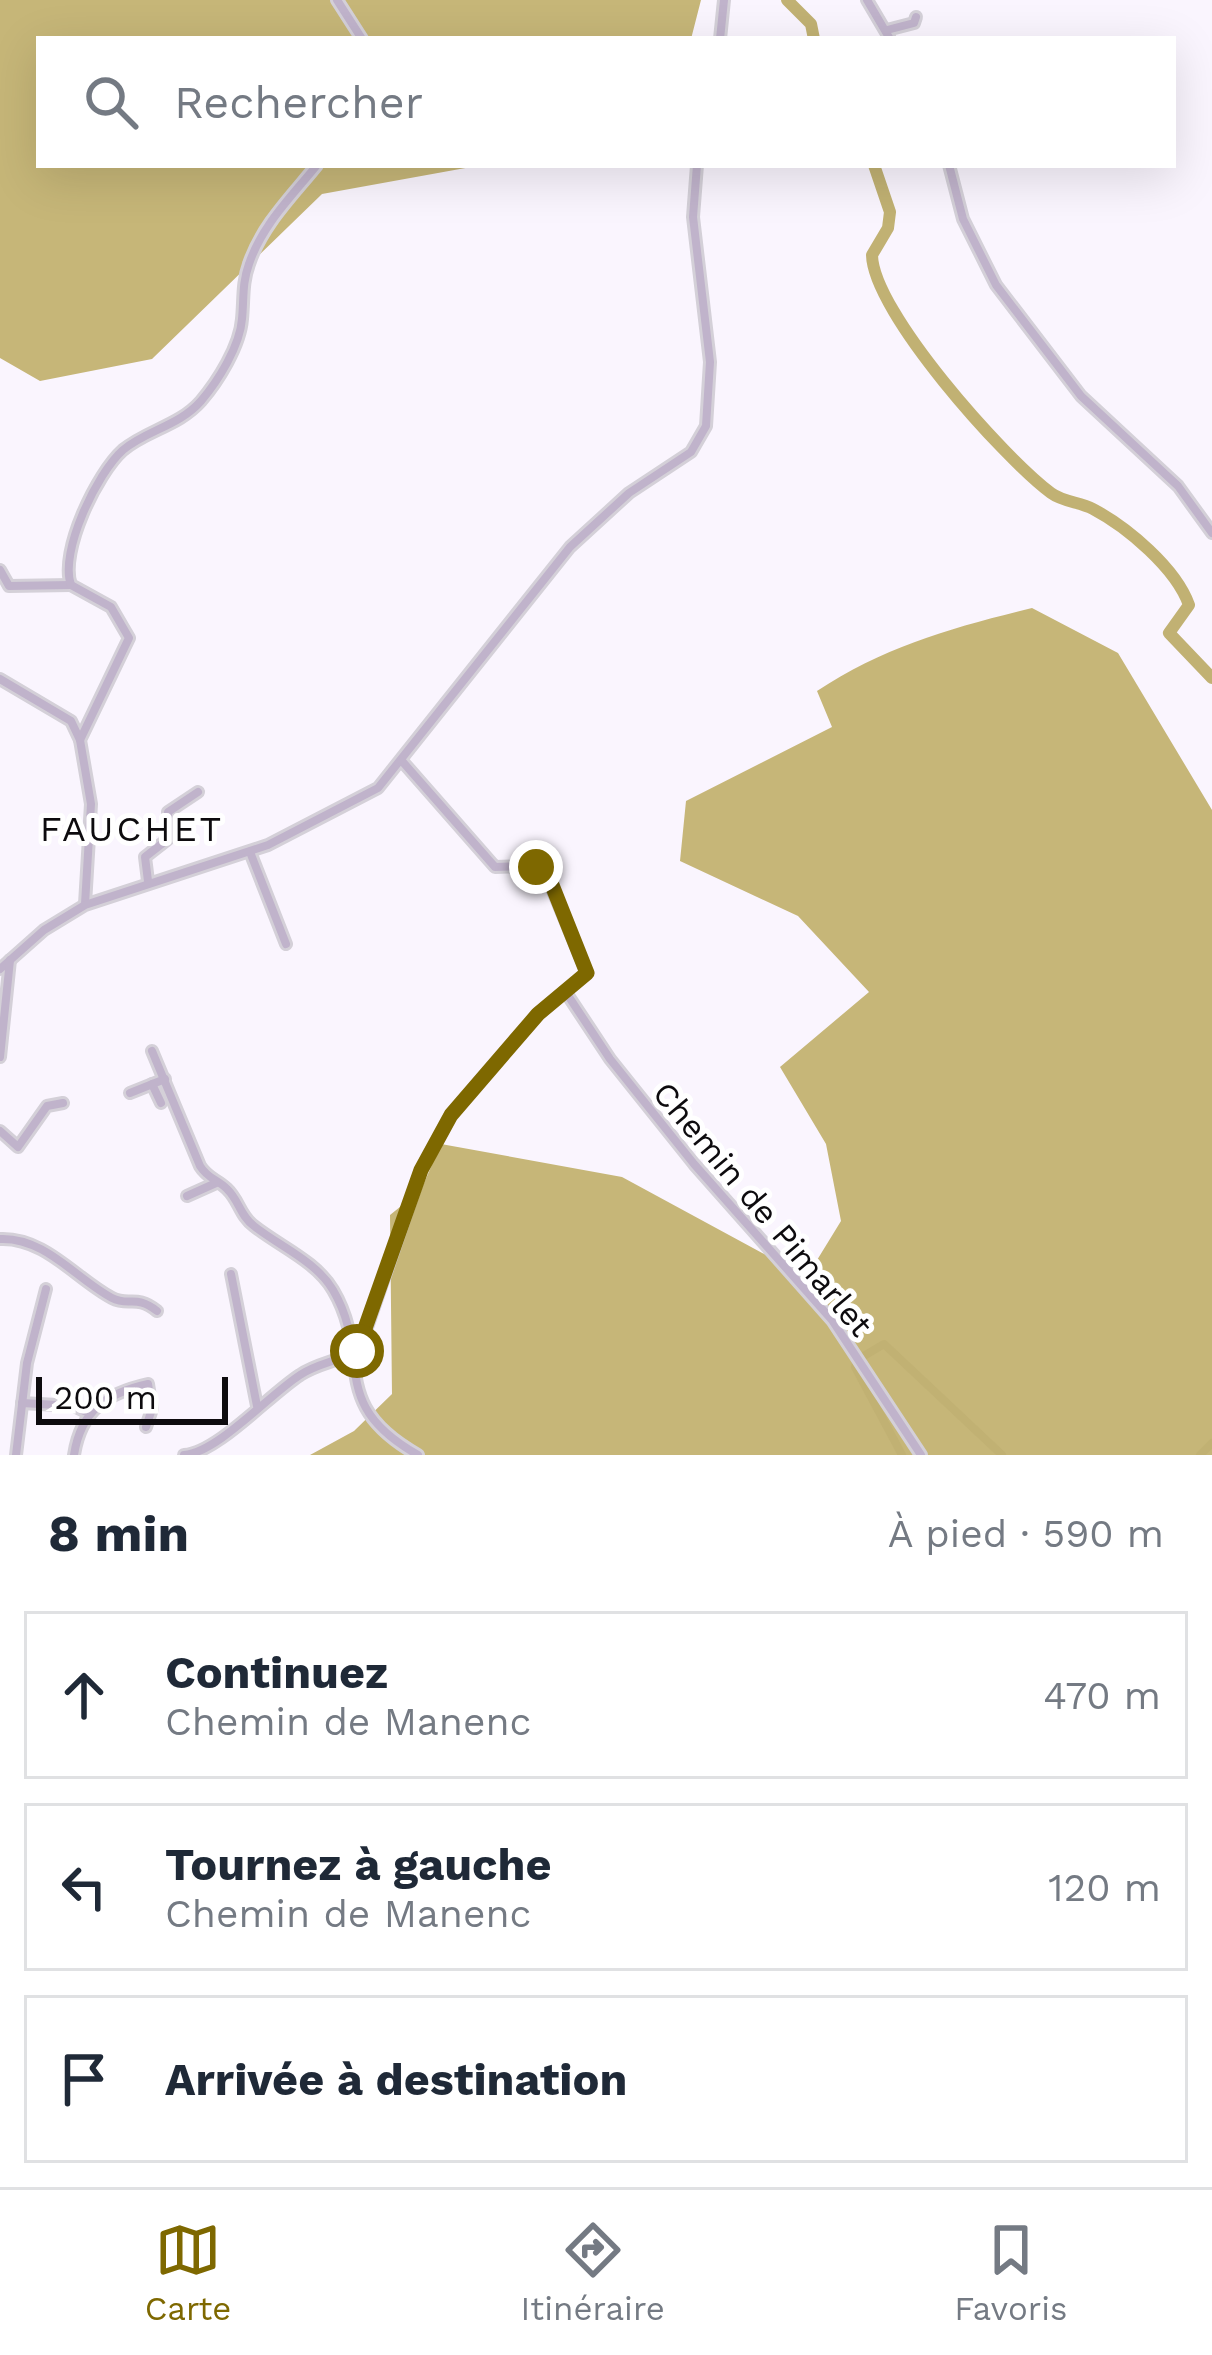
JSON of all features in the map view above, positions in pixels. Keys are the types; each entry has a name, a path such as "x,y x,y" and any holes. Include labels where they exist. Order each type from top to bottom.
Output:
{"street":[{"path":"338,0 360,36"},
{"path":"720,36 724,0"},
{"path":"867,0 888,34 914,23 916,17"},
{"path":"71,585 68,569 79,526 106,469 125,448 188,414 214,383 241,326 242,288 257,244 315,168"},
{"path":"0,969 86,904 250,852 378,788 506,621 570,547 629,493 691,452 702,439 710,362 693,217 698,168"},
{"path":"950,168 963,219 996,285 1081,396 1178,487 1212,533"},
{"path":"0,570 9,586 71,585 111,607 129,638 80,740"},
{"path":"0,679 70,721 80,740 91,804 86,904"},
{"path":"184,1455 197,1455 320,1363 350,1354 364,1342 414,1188 451,1115 538,1014 567,994 587,968 546,874 533,866 495,867 402,761"},
{"path":"148,881 145,857 169,838 168,812 198,792"},
{"path":"250,852 286,944"},
{"path":"0,1058 10,959"},
{"name":"Chemin de Pimarlet","path":"567,994 615,1066 759,1241 817,1301 921,1455"},
{"path":"152,1052 200,1166 227,1189 245,1219 322,1274 340,1307 362,1406 394,1440 418,1455"},
{"path":"130,1093 165,1079"},
{"path":"152,1084 161,1102"},
{"path":"0,1131 18,1147 47,1106 63,1103"},
{"path":"187,1196 216,1183"},
{"path":"0,1239 56,1257 114,1299 141,1299 157,1310"},
{"path":"231,1274 257,1406"},
{"path":"16,1455 46,1289"},
{"path":"74,1455 78,1435 108,1394 148,1384 152,1409 146,1427"},
{"path":"22,1403 74,1406 83,1412"}],"shaded area":[{"path":"0,0 701,0 692,36 36,36 36,168 465,168 322,194 152,359 40,381 0,358"},
{"path":"1032,608 1118,653 1212,810 1212,1455 310,1455 354,1431 392,1394 390,1215 421,1190 441,1144 622,1177 766,1255 814,1265 841,1221 826,1144 780,1067 869,992 798,916 680,861 686,801 832,727 817,691 843,675 921,640"}],"waterway":[{"path":"787,0 811,24 813,36"},
{"path":"875,168 890,212 888,228 872,255 878,280 916,346 1030,475 1056,496 1106,517 1162,563 1189,605 1169,633 1212,678"},
{"path":"902,1455 855,1367 857,1360 884,1344 1002,1455"},
{"path":"1200,1455 1212,1443"}],"district":[{"name":"FAUCHET","path":"132,829"}],"route":[{"path":"357,1351 421,1170 451,1115 538,1014 587,973 550,880 536,867"}]}
